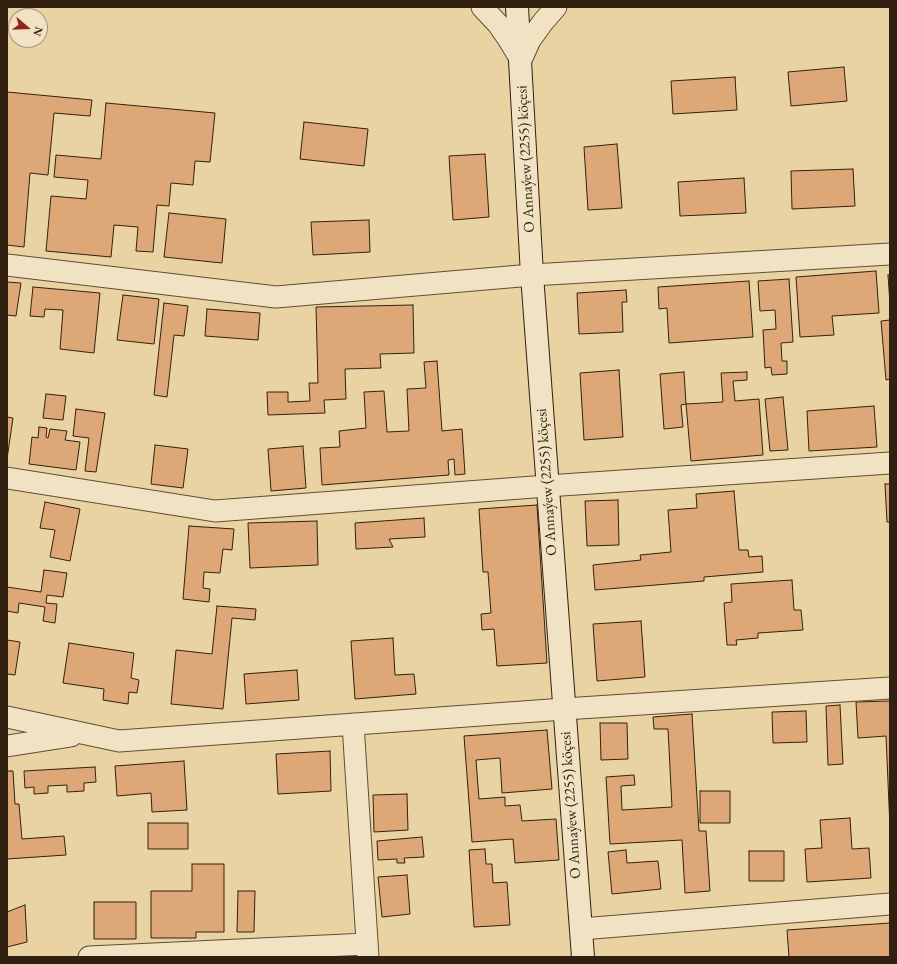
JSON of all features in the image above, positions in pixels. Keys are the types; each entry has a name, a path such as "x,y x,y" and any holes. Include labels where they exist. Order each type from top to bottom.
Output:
{"main road":[{"name":"O Annaýew (2255) köçesi","path":"518,7 532,275 583,957"}],"street":[{"path":"482,7 498,24 521,60"},
{"path":"521,60 530,40 556,7"},
{"path":"7,264 276,297 532,275 890,254"},
{"path":"7,478 215,511 547,486 890,463"},
{"path":"7,717 119,741 564,709 890,688"},
{"path":"89,957 368,950 353,724"},
{"path":"7,746 84,734"},
{"path":"581,929 890,904"}],"building":[{"path":"844,67 847,101 791,106 788,72"},
{"path":"735,77 737,110 673,114 671,81"},
{"path":"7,92 92,100 90,116 54,113 48,175 30,173 24,247 7,245"},
{"path":"106,103 215,113 210,162 195,161 193,185 171,183 169,206 157,205 153,252 136,251 138,227 114,225 111,257 46,251 51,196 86,199 88,180 54,177 56,155 101,159"},
{"path":"304,122 368,129 364,166 300,159"},
{"path":"617,144 622,208 588,210 584,147"},
{"path":"485,154 489,217 453,220 449,156"},
{"path":"853,169 855,206 792,209 791,171"},
{"path":"744,178 746,213 680,216 678,182"},
{"path":"169,213 226,219 222,263 164,257"},
{"path":"369,220 370,252 313,255 311,222"},
{"path":"876,271 879,313 832,316 834,335 800,337 796,277"},
{"path":"888,275 890,275 890,304"},
{"path":"789,279 793,342 781,343 782,361 787,361 787,374 772,375 771,367 765,368 763,330 776,329 775,310 760,311 758,281"},
{"path":"749,281 753,337 669,343 667,308 659,309 658,287"},
{"path":"7,282 21,283 16,316 7,315"},
{"path":"33,287 100,293 94,353 60,349 63,310 45,309 44,317 30,316"},
{"path":"626,290 627,302 622,302 623,332 579,334 577,293"},
{"path":"123,295 159,299 154,344 117,340"},
{"path":"164,303 188,306 184,336 174,335 167,397 154,395"},
{"path":"413,305 414,353 380,354 381,368 345,369 346,399 324,400 325,413 268,415 267,392 288,392 288,402 310,401 309,383 318,383 316,307"},
{"path":"207,309 260,313 258,340 205,336"},
{"path":"890,320 890,379 886,380 881,321"},
{"path":"437,361 442,431 462,429 465,474 455,475 454,459 448,460 449,475 322,485 320,448 340,447 339,431 366,428 364,392 384,391 387,432 409,431 407,389 426,388 424,362"},
{"path":"619,370 623,437 584,440 580,373"},
{"path":"684,372 686,404 681,405 683,427 664,429 660,374"},
{"path":"747,372 747,380 733,381 735,401 759,399 763,455 691,461 686,404 723,402 721,373"},
{"path":"46,394 66,396 63,420 43,418"},
{"path":"783,397 788,450 770,451 765,399"},
{"path":"874,406 877,447 809,451 807,411"},
{"path":"76,409 105,413 96,472 85,471 89,438 73,436"},
{"path":"7,417 13,418 7,459"},
{"path":"39,427 47,428 46,437 48,438 50,429 67,431 65,440 80,442 76,470 29,464 32,437 38,438"},
{"path":"155,445 188,449 183,488 151,484"},
{"path":"303,446 306,488 271,491 268,449"},
{"path":"885,484 890,484 890,522 887,522"},
{"path":"734,491 739,550 748,550 749,557 762,556 763,572 704,577 704,581 595,590 593,565 641,560 640,555 671,552 668,510 697,508 696,494"},
{"path":"618,500 619,545 587,546 585,501"},
{"path":"45,502 80,509 70,561 50,557 55,530 40,528"},
{"path":"537,505 547,663 497,666 494,629 482,630 481,614 491,613 488,572 483,572 479,509"},
{"path":"424,518 425,537 389,539 393,547 356,549 355,523"},
{"path":"317,521 318,565 250,568 248,523"},
{"path":"189,526 234,529 232,550 223,549 220,573 204,572 203,588 210,589 209,602 183,599"},
{"path":"44,570 67,573 63,597 47,595 46,603 57,604 55,623 43,621 45,607 19,603 18,613 7,611 7,587 41,592"},
{"path":"792,580 794,610 801,610 803,630 758,633 758,638 736,640 737,645 727,645 724,603 732,602 731,584"},
{"path":"217,606 256,609 255,620 232,618 223,709 171,704 176,650 212,654"},
{"path":"641,621 645,677 597,681 593,624"},
{"path":"393,638 395,675 414,674 416,694 355,699 351,641"},
{"path":"7,640 20,642 15,675 7,674"},
{"path":"69,643 134,653 131,678 139,680 137,693 129,692 128,704 103,700 104,689 63,683"},
{"path":"297,670 299,700 246,704 244,674"},
{"path":"890,701 890,828 886,736 858,738 856,702"},
{"path":"840,705 843,764 828,765 826,706"},
{"path":"806,711 807,742 773,743 772,712"},
{"path":"692,714 699,831 706,831 710,891 685,893 682,840 610,844 606,777 634,775 635,785 621,786 622,810 672,807 668,729 654,729 653,717"},
{"path":"600,723 627,723 628,759 601,760"},
{"path":"547,730 552,789 502,793 500,758 476,760 479,799 505,797 505,806 520,805 522,821 556,819 559,860 515,863 513,839 472,842 464,736"},
{"path":"330,751 331,791 278,794 276,754"},
{"path":"184,761 187,810 152,812 151,793 117,796 115,766"},
{"path":"95,767 96,782 84,783 84,791 67,792 67,785 48,786 48,793 34,794 34,787 25,788 24,771"},
{"path":"7,771 13,771 15,804 19,804 22,839 64,836 66,855 7,859"},
{"path":"700,791 730,791 730,823 700,823"},
{"path":"407,794 408,830 374,832 373,795"},
{"path":"850,818 852,849 869,848 871,878 807,882 805,849 822,848 820,820"},
{"path":"148,823 188,823 188,849 148,849"},
{"path":"422,837 424,857 404,858 405,863 397,863 397,859 378,860 377,841"},
{"path":"485,849 486,864 492,864 493,883 507,882 510,925 474,927 469,850"},
{"path":"626,850 627,863 658,861 661,889 612,894 608,852"},
{"path":"749,851 784,851 784,881 749,881"},
{"path":"192,864 224,864 224,932 196,932 196,938 151,938 151,891 192,891"},
{"path":"407,875 410,914 382,917 378,877"},
{"path":"238,891 255,891 254,932 237,932"},
{"path":"94,902 136,902 136,939 94,939"},
{"path":"25,905 27,942 7,947 7,912"},
{"path":"890,923 890,957 789,957 787,930"}]}
